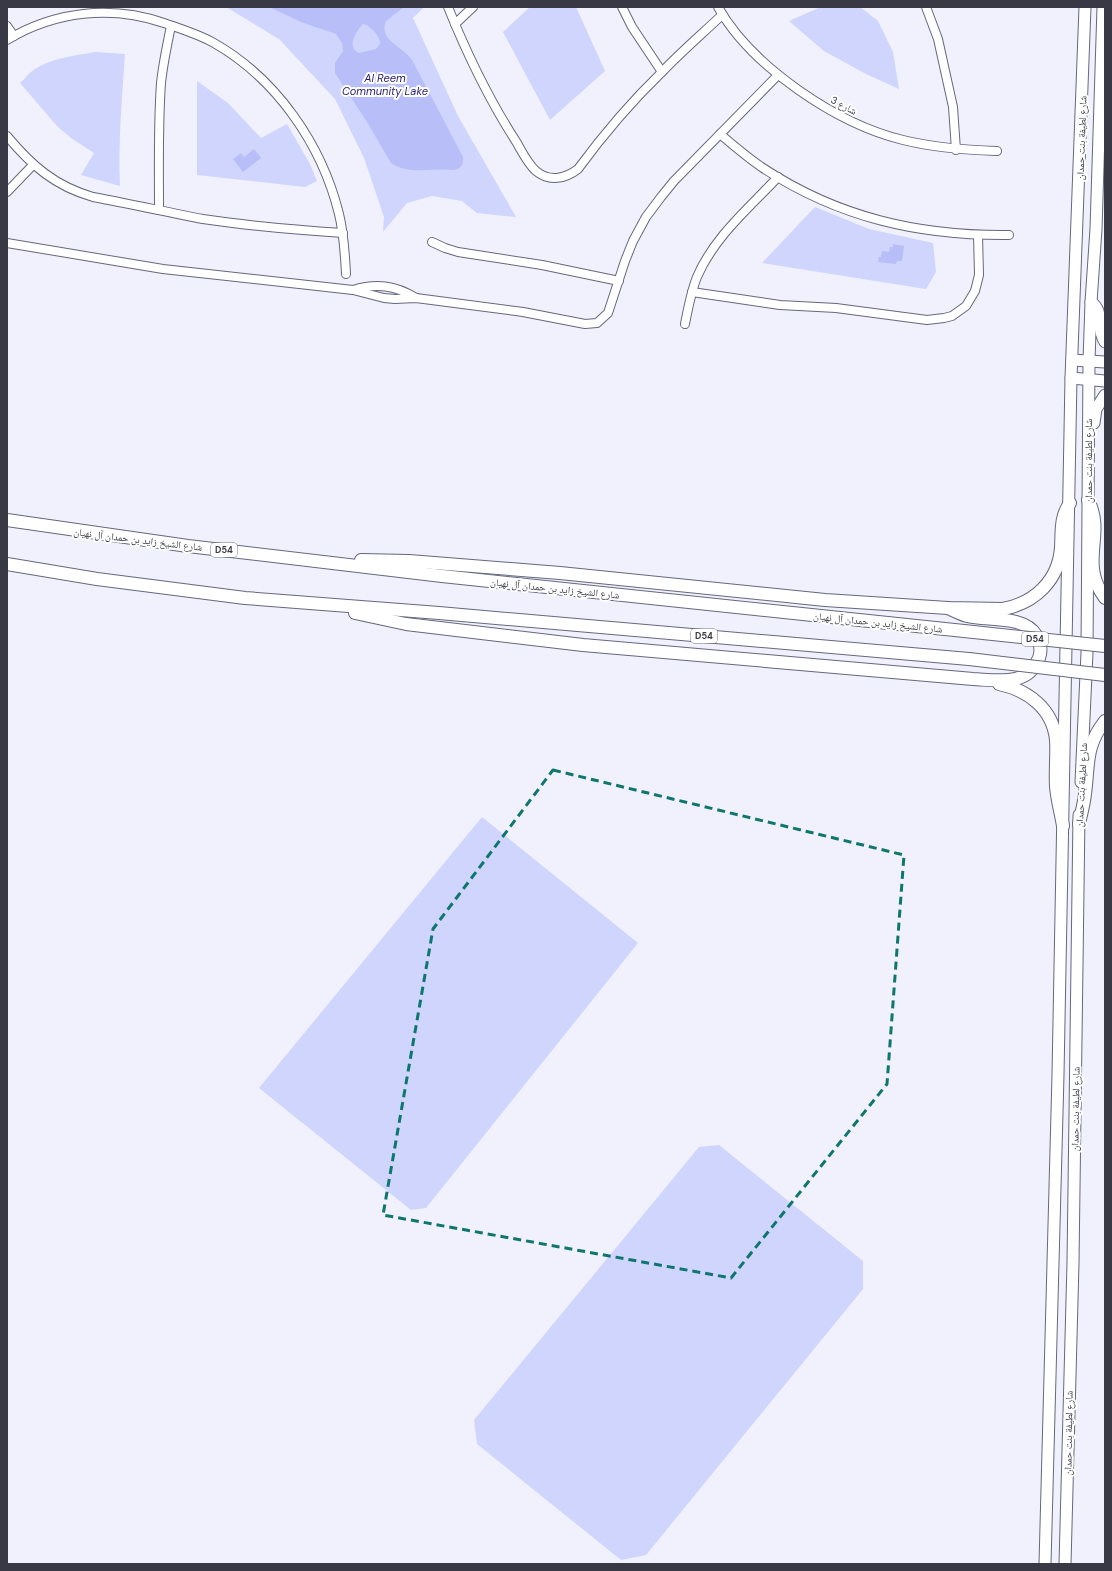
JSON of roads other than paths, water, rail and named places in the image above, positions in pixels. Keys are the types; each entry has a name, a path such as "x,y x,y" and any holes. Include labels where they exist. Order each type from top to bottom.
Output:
{"main road":[{"name":"شارع لطيفة بنت حمدان","path":"1045,1564 1046,1478 1056,1146 1070,502 1071,378 1085,7"},
{"name":"شارع لطيفة بنت حمدان","path":"1065,1564 1072,1263 1079,824 1087,654 1087,439 1091,302 1096,229 1103,7"},
{"path":"1096,229 1103,208 1105,176"},
{"path":"1091,302 1098,309 1100,331 1105,342"},
{"path":"1072,360 1105,362"},
{"path":"1071,378 1105,381"},
{"path":"1087,439 1093,427 1096,409 1105,394"},
{"path":"1088,500 1093,508 1095,520 1092,558 1093,575 1105,598"},
{"path":"332,563 358,560 409,561 621,578 825,600 948,608 1003,609 1020,604 1039,593 1048,584 1056,568 1061,548 1062,520 1070,502"},
{"name":"شارع الشيخ زايد بن حمدان آل نهيان","path":"7,520 158,542 442,576 1105,646"},
{"name":"D54","path":"7,564 97,580 245,598 439,613 969,660 1105,675"},
{"path":"319,604 406,624 583,646 973,679 1014,680 1023,677 1030,672 1036,664 1040,650 1039,642 1036,634 1030,628 1022,624 967,616 948,608"},
{"path":"973,679 1020,690 1036,701 1048,716 1056,739 1056,786 1063,826"},
{"path":"1079,824 1085,794 1088,751 1092,741 1105,721"}],"street":[{"path":"448,7 475,69 508,130 536,171 549,178 564,177 578,169 608,131 662,72 722,15"},
{"path":"455,24 473,7"},
{"path":"622,7 632,27 662,72"},
{"name":"شارع 3","path":"718,7 722,15 749,48 778,75 826,108 850,121 876,132 929,146 956,150 997,151"},
{"path":"926,7 938,39 953,107 956,150"},
{"path":"7,26 10,38 30,27 48,20 85,13 123,14 142,17 200,36 233,56 263,81 292,114 313,147 329,180 335,197 343,233 346,274"},
{"path":"159,210 158,143 160,102 164,63 171,26"},
{"path":"7,243 162,269 353,290 384,298 416,298 523,312 589,324 597,323 608,313 633,240 653,207 674,181 778,75"},
{"path":"720,134 746,156 778,177 825,201 874,219 926,230 978,235 1009,235"},
{"path":"7,136 33,165 61,185 93,197 238,224 343,233"},
{"path":"8,193 33,165"},
{"path":"685,324 692,292 704,263 712,249 733,224 778,177"},
{"path":"692,292 780,305 836,308 927,320 944,318 952,316 966,306 975,291 979,275 978,235"},
{"path":"432,242 458,252 529,263 619,281"},
{"path":"353,290 365,286 385,286 406,292 416,298"}],"water":[{"name":"Al Reem Community Lake","path":"269,7 404,7 386,21 384,28 385,34 412,60 463,157 461,166 452,170 412,170 398,167 391,163 367,122 335,73 335,63 343,51 342,43 336,34 301,22","holes":["363,24 377,35 380,44 376,49 359,53 353,47 353,43 355,35 360,27"]},
{"path":"254,149 261,158 243,172 233,159 241,153 244,157"},
{"path":"893,244 904,246 902,261 897,261 896,264 878,262 882,251 889,252 890,247 893,247"}]}
